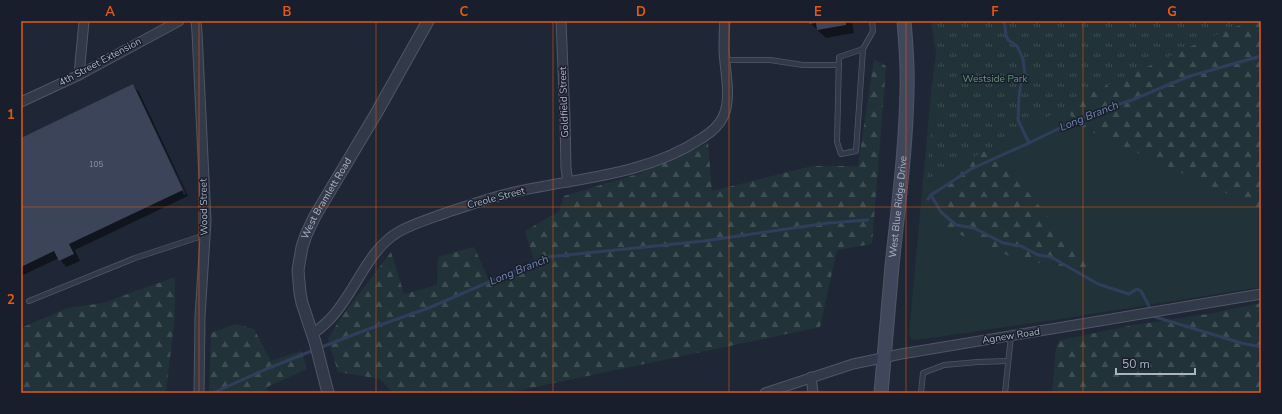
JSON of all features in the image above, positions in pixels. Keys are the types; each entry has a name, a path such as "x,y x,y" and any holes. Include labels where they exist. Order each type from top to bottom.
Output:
{"main road":[{"name":"West Blue Ridge Drive","path":"881,393 907,113 907,59 904,21"}],"street":[{"path":"79,75 84,21"},
{"name":"4th Street Extension","path":"21,102 79,75 178,21"},
{"name":"Wood Street","path":"196,21 198,32 205,235 200,317 199,390"},
{"name":"West Bramlett Road","path":"328,393 314,338 302,303 298,282 299,260 306,235 315,216 377,112 428,21"},
{"name":"Goldfield Street","path":"561,21 566,168 568,182"},
{"path":"725,21 725,60"},
{"name":"Creole Street","path":"314,338 330,320 380,247 398,233 431,218 482,200 624,170 650,163 694,143 707,134 723,118 727,104 725,60"},
{"name":"Agnew Road","path":"765,393 853,364 884,357 1261,294"},
{"path":"811,377 813,393"}],"lane":[{"path":"863,49 839,57 837,142 841,154 856,151 863,49 873,31 872,21"},
{"path":"725,60 770,60 803,66 839,65"},
{"path":"29,301 135,258 205,235"},
{"path":"1005,393 1011,336"},
{"path":"921,393 923,373 944,365 1008,361"}],"green space":[{"name":"Westside Park","path":"931,21 1252,21 1224,31 1095,91 926,183 938,65"},
{"path":"940,21 1179,171 1261,209 1261,287 1054,320 917,340 912,339 909,334 931,92","holes":["947,89 1090,270 1018,260"]},
{"path":"1112,21 1261,21 1261,209 1079,126 1017,48"},
{"path":"874,59 886,66 872,244 837,250 820,327 507,393 393,393 380,379 338,372 328,339 342,316 391,252 404,294 437,285 438,257 474,247 489,280 534,260 525,231 559,211 564,196 641,173 708,143 712,191 812,166 858,166"},
{"path":"947,88 1006,165 1091,270 1018,260 945,228"},
{"path":"175,277 175,314 166,393 21,393 21,328 68,308 103,303"},
{"path":"1261,303 1261,393 1052,393 1056,348 1060,340 1134,325 1214,313"},
{"path":"236,324 254,329 271,361 301,351 307,369 267,387 268,393 209,393 211,333"}],"building":[{"path":"809,21 846,21 846,25 817,30 816,23 809,24"},
{"path":"133,84 183,190 69,244 74,254 59,261 54,251 21,267 21,138"}],"waterway":[{"path":"1003,21 1008,40 1017,46 1023,59 1025,75 1021,83 1018,120 1029,143"},
{"name":"Long Branch","path":"928,199 931,195 971,169 1068,124 1187,77 1261,56"},
{"path":"931,195 941,212 956,225 974,228 1003,243 1021,246 1038,255 1051,257 1098,284 1129,294 1137,289 1141,291 1149,306"},
{"name":"Long Branch","path":"319,348 431,307 547,257 704,241 828,223 868,220"},
{"path":"1152,316 1241,343 1261,347"},
{"name":"Long Branch","path":"213,393 314,350"}]}
